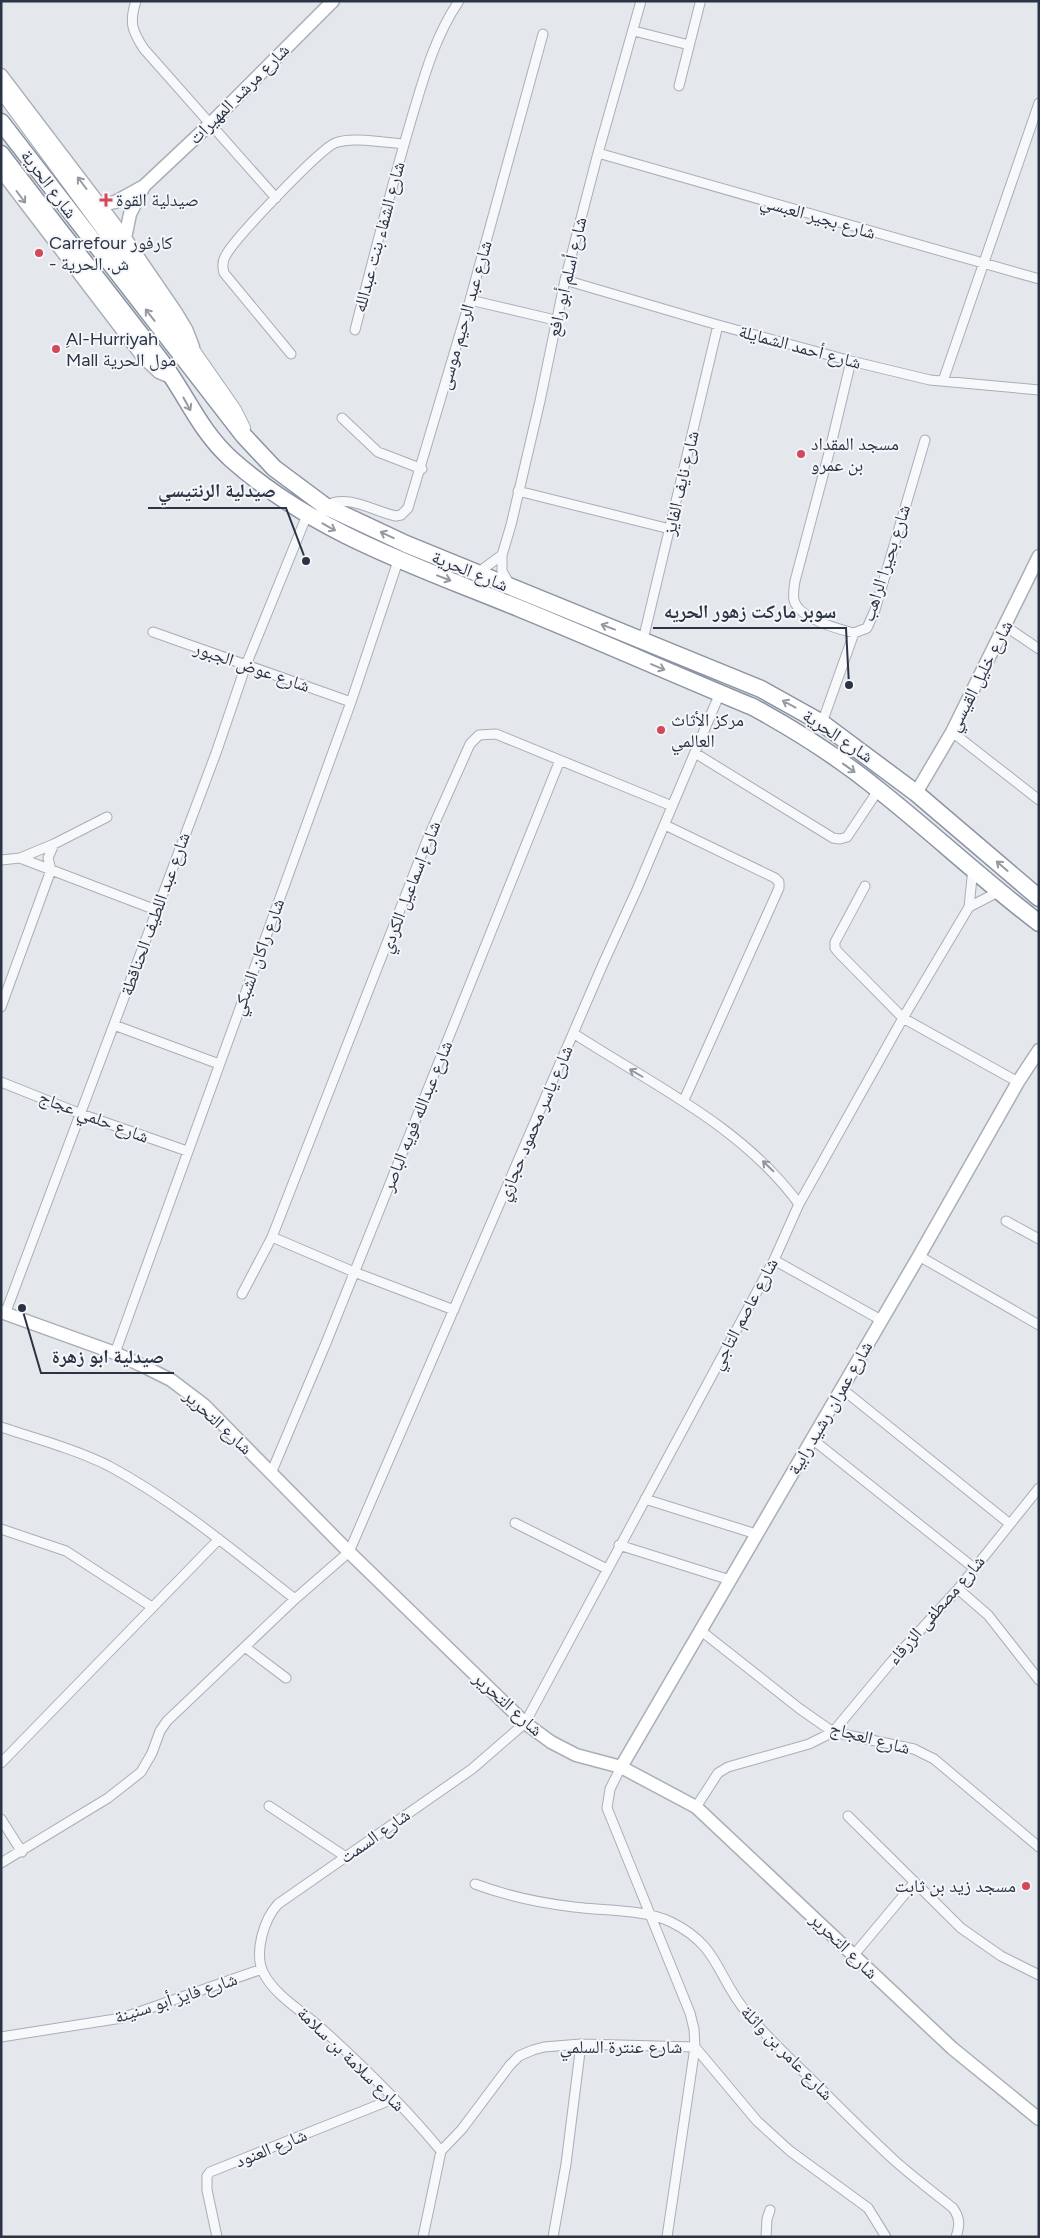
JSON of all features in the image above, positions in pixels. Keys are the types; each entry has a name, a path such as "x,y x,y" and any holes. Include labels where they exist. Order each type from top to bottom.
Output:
{"highway":[{"name":"شارع الحرية","path":"1,122 244,436 274,468 324,506 476,574 761,689 822,723 916,793 1039,898"},
{"name":"شارع الحرية","path":"1,154 173,378 200,424 225,452 285,501 307,515 398,561 520,608 753,707 809,739 879,789 1039,923"},
{"path":"1019,908 1039,935"}],"main road":[{"path":"1,90 195,354 234,410 242,424 244,436"}],"street":[{"path":"136,1 132,16 133,31 144,49 276,198"},
{"name":"شارع مرشد المهيرات","path":"99,205 115,202 144,186 210,124 333,1"},
{"name":"شارع الشفاء بنت عبدالله","path":"355,330 404,144 434,48 459,1"},
{"name":"شارع أسلم أبو رافع","path":"511,587 502,571 502,555 512,524 565,280 598,153 641,1"},
{"path":"679,86 700,3"},
{"path":"634,31 689,45"},
{"name":"شارع عبد الرحيم موسى","path":"324,506 333,501 346,500 391,515 401,515 408,508 422,469 543,34"},
{"path":"1,75 125,238 181,322 191,341 195,354"},
{"path":"943,381 1039,102"},
{"name":"شارع الشفاء بنت عبدالله","path":"292,354 232,283 222,267 222,261 232,245 276,198 321,153 337,142 356,140 404,144"},
{"name":"شارع بجير العبسي","path":"598,153 1039,279"},
{"path":"1,171 143,357 159,372 173,378"},
{"name":"شارع مرشد المهيرات","path":"125,238 130,214 144,186"},
{"name":"شارع أحمد الشمايلة","path":"565,280 718,325 851,361 943,381 1008,385 1039,390"},
{"path":"470,300 555,320"},
{"name":"شارع نايف الفايز","path":"643,640 718,325"},
{"name":"شارع بحيرا الراهب","path":"851,361 830,449 797,570 794,599 796,606 804,614 854,633 867,628 875,610 925,440"},
{"path":"342,418 378,452 422,469"},
{"path":"518,491 670,529"},
{"name":"شارع عبد اللطيف الحناقطة","path":"3,1313 81,1114 216,753 246,665 307,515"},
{"path":"476,574 502,555"},
{"name":"شارع خليل القيسي","path":"916,793 952,732 1039,556"},
{"name":"شارع راكان الشبكي","path":"115,1353 351,702 398,561"},
{"path":"1005,626 1039,649"},
{"name":"شارع عوض الجبور","path":"153,632 351,702"},
{"path":"822,723 854,633"},
{"name":"شارع ياسر محمود حجازي","path":"349,1552 665,825 720,693"},
{"path":"952,732 1039,800"},
{"name":"شارع إسماعيل الكردي","path":"242,1294 272,1237 428,838 470,744 479,735 496,734 672,806"},
{"path":"696,753 833,838 840,839 846,837 879,789"},
{"name":"شارع عبدالله فويه الباصر","path":"272,1471 560,760"},
{"path":"1,860 20,858 54,844 107,816"},
{"path":"665,825 775,878 779,882 779,888 684,1100"},
{"path":"1,1006 50,870 48,858 54,844"},
{"path":"20,858 156,910"},
{"name":"شارع عاصم التاجي","path":"525,1723 540,1700 619,1545 774,1260 800,1204 904,1018 969,907 972,868"},
{"path":"866,886 835,942 835,948 904,1018 1018,1082"},
{"path":"969,907 1000,891"},
{"path":"114,1025 219,1064"},
{"path":"573,1033 684,1100 755,1154 780,1178 800,1204"},
{"name":"شارع عمران رشيد رابية","path":"621,1767 919,1256 1018,1082 1039,1050"},
{"name":"شارع حلمي عجاج","path":"1,1082 81,1114 187,1151"},
{"path":"1006,1221 1039,1239"},
{"path":"272,1237 354,1272 454,1310"},
{"path":"919,1256 1039,1325"},
{"path":"774,1260 881,1320"},
{"name":"شارع التحرير","path":"3,1313 115,1353 170,1380 198,1400 272,1471 349,1552 525,1723 551,1742 576,1755 621,1767 696,1807 952,2048 1039,2119"},
{"path":"841,1388 1010,1524"},
{"path":"1,1427 86,1456 108,1466 160,1497 219,1539 295,1599"},
{"path":"812,1439 974,1568"},
{"name":"شارع مصطفى الزرقاء","path":"832,1732 892,1661 958,1589 1010,1524 1037,1494"},
{"path":"645,1499 756,1534"},
{"path":"515,1524 607,1569"},
{"path":"1,1530 66,1551 152,1607"},
{"path":"1,1763 219,1539"},
{"path":"619,1545 730,1580"},
{"path":"1,1863 22,1852 108,1798 141,1772 152,1753 160,1731 167,1721 295,1599 349,1552"},
{"path":"958,1589 988,1615 1039,1680"},
{"name":"شارع العجاج","path":"700,1630 832,1732 914,1749 934,1759 1039,1847"},
{"path":"244,1647 286,1678"},
{"name":"شارع السمت","path":"262,1969 262,1939 270,1913 278,1904 472,1768 525,1723"},
{"path":"696,1807 718,1772 809,1744 832,1732"},
{"name":"شارع عنترة السلمي","path":"621,1767 610,1789 606,1808 690,2013 695,2047 667,2237"},
{"path":"269,1806 346,1857"},
{"path":"848,1816 961,1928 1001,1956 1039,1975"},
{"path":"1,1819 22,1852"},
{"path":"853,1956 914,1883"},
{"name":"شارع عامر بن واثلة","path":"475,1884 517,1898 573,1907 650,1915 669,1921 690,1933 706,1947 746,2013 779,2048 896,2161 953,2208 958,2215 959,2224 956,2237"},
{"name":"شارع فايز أبو سنينة","path":"1,2037 122,2018 262,1969"},
{"name":"شارع سلامة بن سلامة","path":"262,1969 274,1988 321,2028 393,2098 441,2151"},
{"path":"553,2237 566,2164 581,2044"},
{"name":"شارع عنترة السلمي","path":"441,2151 462,2129 510,2065 519,2056 538,2048 581,2044 695,2047"},
{"path":"695,2047 757,2121 790,2151 868,2208 886,2237"},
{"name":"شارع العنود","path":"217,2237 206,2190 206,2176 210,2172 393,2098"},
{"path":"423,2237 441,2151"},
{"path":"766,2237 767,2219 770,2210"}],"place":[{"name":"صيدلية القوة","path":"106,200"},
{"name":"Carrefour كارفور - ش. الحرية","path":"39,253"},
{"name":"ِAl-Hurriyah Mall مول الحرية","path":"56,349"},
{"name":"مسجد المقداد بن عمرو","path":"801,454"},
{"name":"صيدلية الرنتيسي","path":"306,561"},
{"name":"سوبر ماركت زهور الحريه","path":"849,685"},
{"name":"مركز الأثاث العالمي","path":"661,730"},
{"name":"صيدلية ابو زهرة","path":"22,1308"},
{"name":"مسجد زيد بن ثابت","path":"1026,1886"}]}
